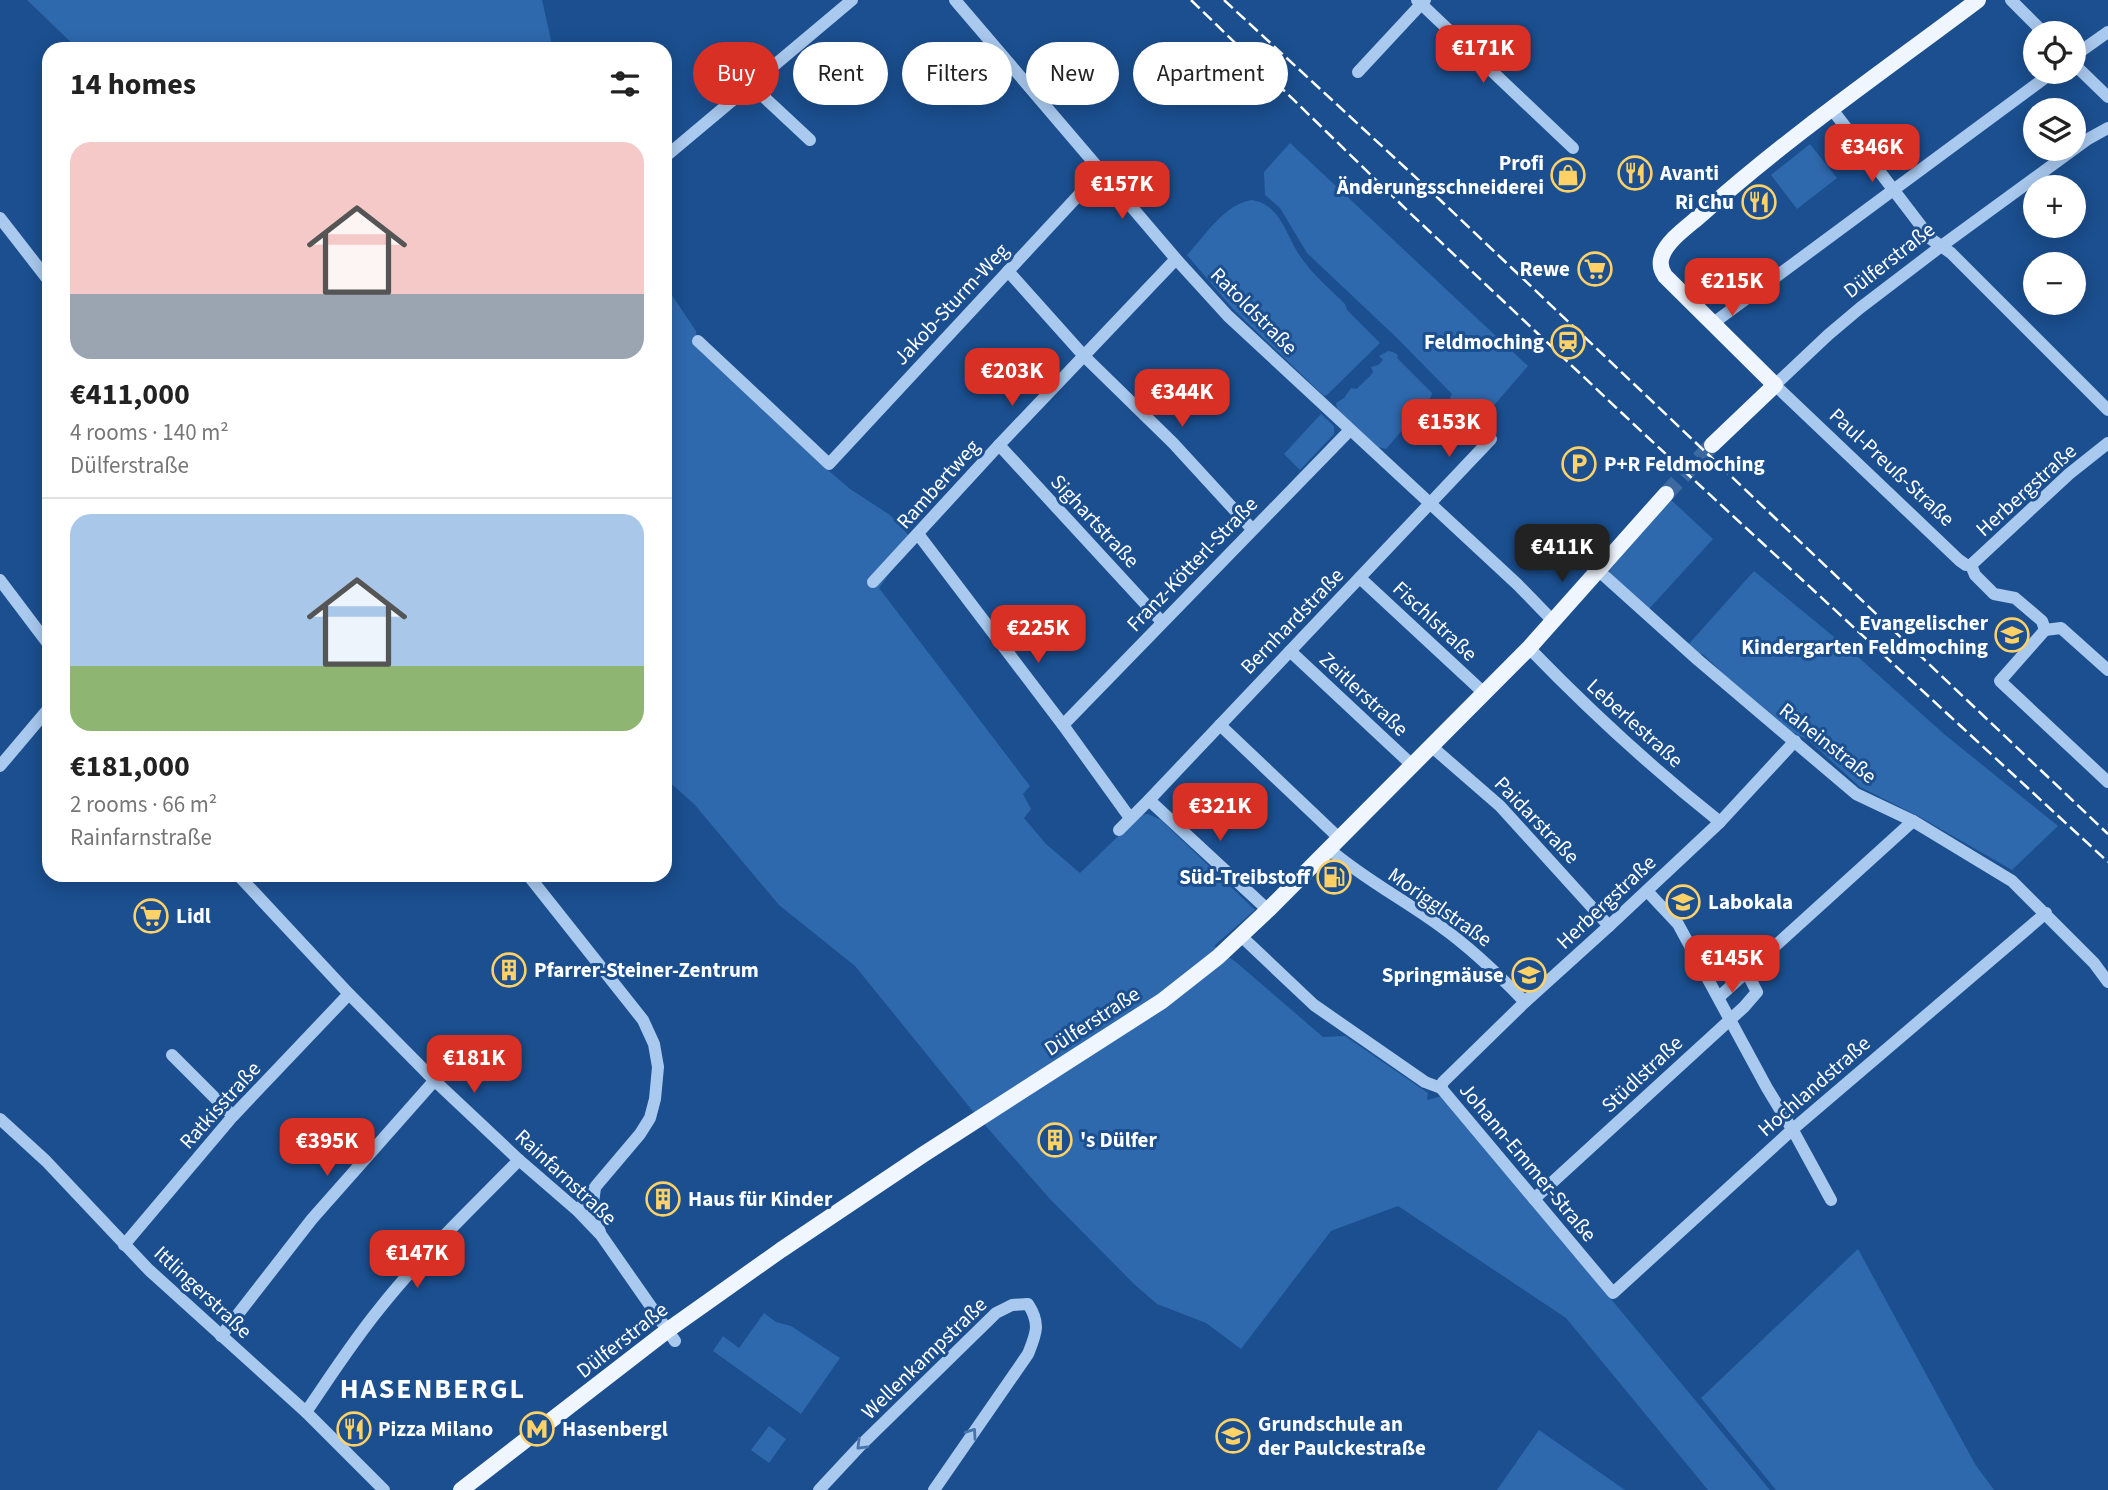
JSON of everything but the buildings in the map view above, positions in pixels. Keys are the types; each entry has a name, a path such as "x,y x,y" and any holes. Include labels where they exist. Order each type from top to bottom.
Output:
{"main road":[{"path":"1831,108 1978,0"},
{"name":"Paul-Preuß-Straße","path":"1775,385 1665,276 1660,264 1662,254 1733,187 1831,108"},
{"name":"Dülferstraße","path":"1712,445 1775,385"},
{"name":"Dülferstraße","path":"461,1490 866,1192 1163,1000 1208,966 1268,910 1529,648 1666,494"}],"street":[{"path":"779,60 852,0"},
{"name":"Ratoldstraße","path":"955,0 1228,316 1517,584 1553,622"},
{"path":"2011,0 2032,21"},
{"path":"1358,72 1421,1 1573,148"},
{"path":"2086,48 2108,32"},
{"path":"2086,76 2108,97"},
{"path":"1712,324 2036,84"},
{"path":"672,151 726,105"},
{"path":"772,105 810,140"},
{"path":"1831,108 1931,239 1951,253 2108,411"},
{"name":"Dülferstraße","path":"1775,385 1828,335 1940,247 2088,139 2108,129"},
{"name":"Jakob-Sturm-Weg","path":"698,341 829,464 1101,171"},
{"path":"0,218 42,272"},
{"name":"Rambertweg","path":"873,582 1176,259"},
{"path":"1008,271 1084,356 1173,443 1252,529"},
{"name":"Paul-Preuß-Straße","path":"1775,385 1959,560 1971,565 1975,575 1994,594 2015,598 2042,621 2045,630 2061,628 2108,670"},
{"name":"Franz-Kötterl-Straße","path":"1063,725 1350,430"},
{"name":"Bernhardstraße","path":"1119,830 1491,439"},
{"name":"Herbergstraße","path":"1971,565 2068,474 2108,443"},
{"name":"Sighartstraße","path":"999,445 1162,622"},
{"path":"918,534 1130,817"},
{"name":"Raheinstraße","path":"1599,571 1707,668 1856,794 1913,821 2012,881 2094,963 2108,982"},
{"name":"Fischlstraße","path":"1360,578 1484,693"},
{"path":"0,580 42,636"},
{"path":"2045,630 2000,681 2108,782"},
{"name":"Leberlestraße","path":"1529,648 1619,737 1720,822"},
{"name":"Zeitlerstraße","path":"1290,651 1412,765"},
{"path":"0,766 42,716"},
{"name":"Morigglstraße","path":"1220,725 1364,877 1440,926 1486,963 1525,1002"},
{"name":"Herbergstraße","path":"1441,1088 1443,1082 1525,1002 1720,822 1795,741"},
{"name":"Paidarstraße","path":"1431,746 1500,806 1609,926"},
{"path":"1149,800 1268,910"},
{"path":"1719,997 1913,821"},
{"name":"Rainfarnstraße","path":"245,882 435,1081 601,1235 672,1335"},
{"path":"534,882 643,1020 654,1044 658,1067 650,1118 578,1211"},
{"path":"1647,891 1678,924 1831,1200"},
{"name":"Hochlandstraße","path":"1613,1293 1793,1129 2046,913"},
{"name":"Johann-Emmer-Straße","path":"1241,936 1314,1005 1425,1082 1441,1088 1613,1293"},
{"name":"Stüdlstraße","path":"1535,1199 1758,992 1747,973"},
{"name":"Ratkisstraße","path":"124,1245 233,1115 349,994"},
{"path":"221,1336 312,1219 465,1046"},
{"path":"172,1055 233,1115"},
{"name":"Ittlingerstraße","path":"0,1119 46,1161 163,1284 306,1412 384,1490"},
{"path":"306,1412 347,1350 381,1307 475,1203 519,1160"},
{"path":"596,1186 592,1210 601,1235"},
{"name":"Wellenkampstraße","path":"819,1490 845,1461 996,1313 1012,1305 1028,1304 1035,1314 1037,1332 1028,1354 933,1490"}],"shaded area":[{"path":"27,0 542,0 551,42 71,42"},
{"path":"1290,143 1528,366 1483,418 1471,408 1466,413 1450,398 1452,394 1397,338 1307,253 1280,208 1265,195 1264,172"},
{"path":"1810,144 1837,178 1797,209 1771,175"},
{"path":"1252,200 1262,203 1276,214 1305,263 1380,343 1327,395 1324,396 1233,309 1187,255 1224,214"},
{"path":"672,295 696,331 698,347 814,458 850,489 890,515 913,540 879,588 1030,786 1023,794 1031,809 1024,818 1046,844 1080,873 1140,815 1148,814 1161,820 1255,910 1214,946 1323,1037 1345,1036 1428,1093 1427,1100 1442,1096 1770,1490 1708,1490 1566,1318 1398,1206 1331,1231 1241,1349 1206,1323 1157,1304 1049,1198 971,1109 855,966 779,905 695,805 672,784"},
{"path":"1388,351 1398,355 1397,358 1432,393 1386,449 1378,447 1337,409 1336,403 1344,398 1351,388 1357,389 1370,377 1373,372 1371,367 1378,365 1383,360 1379,356"},
{"path":"1321,414 1334,426 1334,434 1300,470 1284,454"},
{"path":"1668,497 1713,539 1648,610 1613,579 1608,568"},
{"path":"1754,571 1856,655 1944,734 2058,826 2012,870 1918,816 1860,787 1808,740 1765,713 1704,655 1687,646"},
{"path":"1858,1249 1975,1464 1994,1490 1776,1490 1701,1398"},
{"path":"764,1313 776,1322 791,1326 840,1358 801,1414 713,1351 723,1336 739,1348"},
{"path":"769,1426 786,1439 769,1463 751,1450"},
{"path":"1539,1430 1625,1490 1497,1490"}],"tunnel":[{"path":"1666,494 1712,445"}],"railway":[{"path":"1191,0 1409,212 1642,432 2108,862"},
{"path":"1224,0 1438,198 2108,834"}],"place":[{"name":"Avanti","path":"1635,173"},
{"name":"Profi Änderungsschneiderei","path":"1568,175"},
{"name":"Ri Chu","path":"1759,202"},
{"name":"Rewe","path":"1595,269"},
{"name":"Feldmoching","path":"1568,342"},
{"name":"P+R Feldmoching","path":"1579,464"},
{"name":"Evangelischer Kindergarten Feldmoching","path":"2012,635"},
{"name":"Süd-Treibstoff","path":"1334,877"},
{"name":"Labokala","path":"1683,902"},
{"name":"Lidl","path":"151,916"},
{"name":"Pfarrer-Steiner-Zentrum","path":"509,970"},
{"name":"Springmäuse","path":"1529,975"},
{"name":"'s Dülfer","path":"1055,1140"},
{"name":"Haus für Kinder","path":"663,1199"},
{"name":"Pizza Milano","path":"354,1429"},
{"name":"Hasenbergl","path":"537,1429"},
{"name":"Grundschule an der Paulckestraße","path":"1233,1436"}],"district":[{"name":"HASENBERGL","path":"433,1388"}]}
